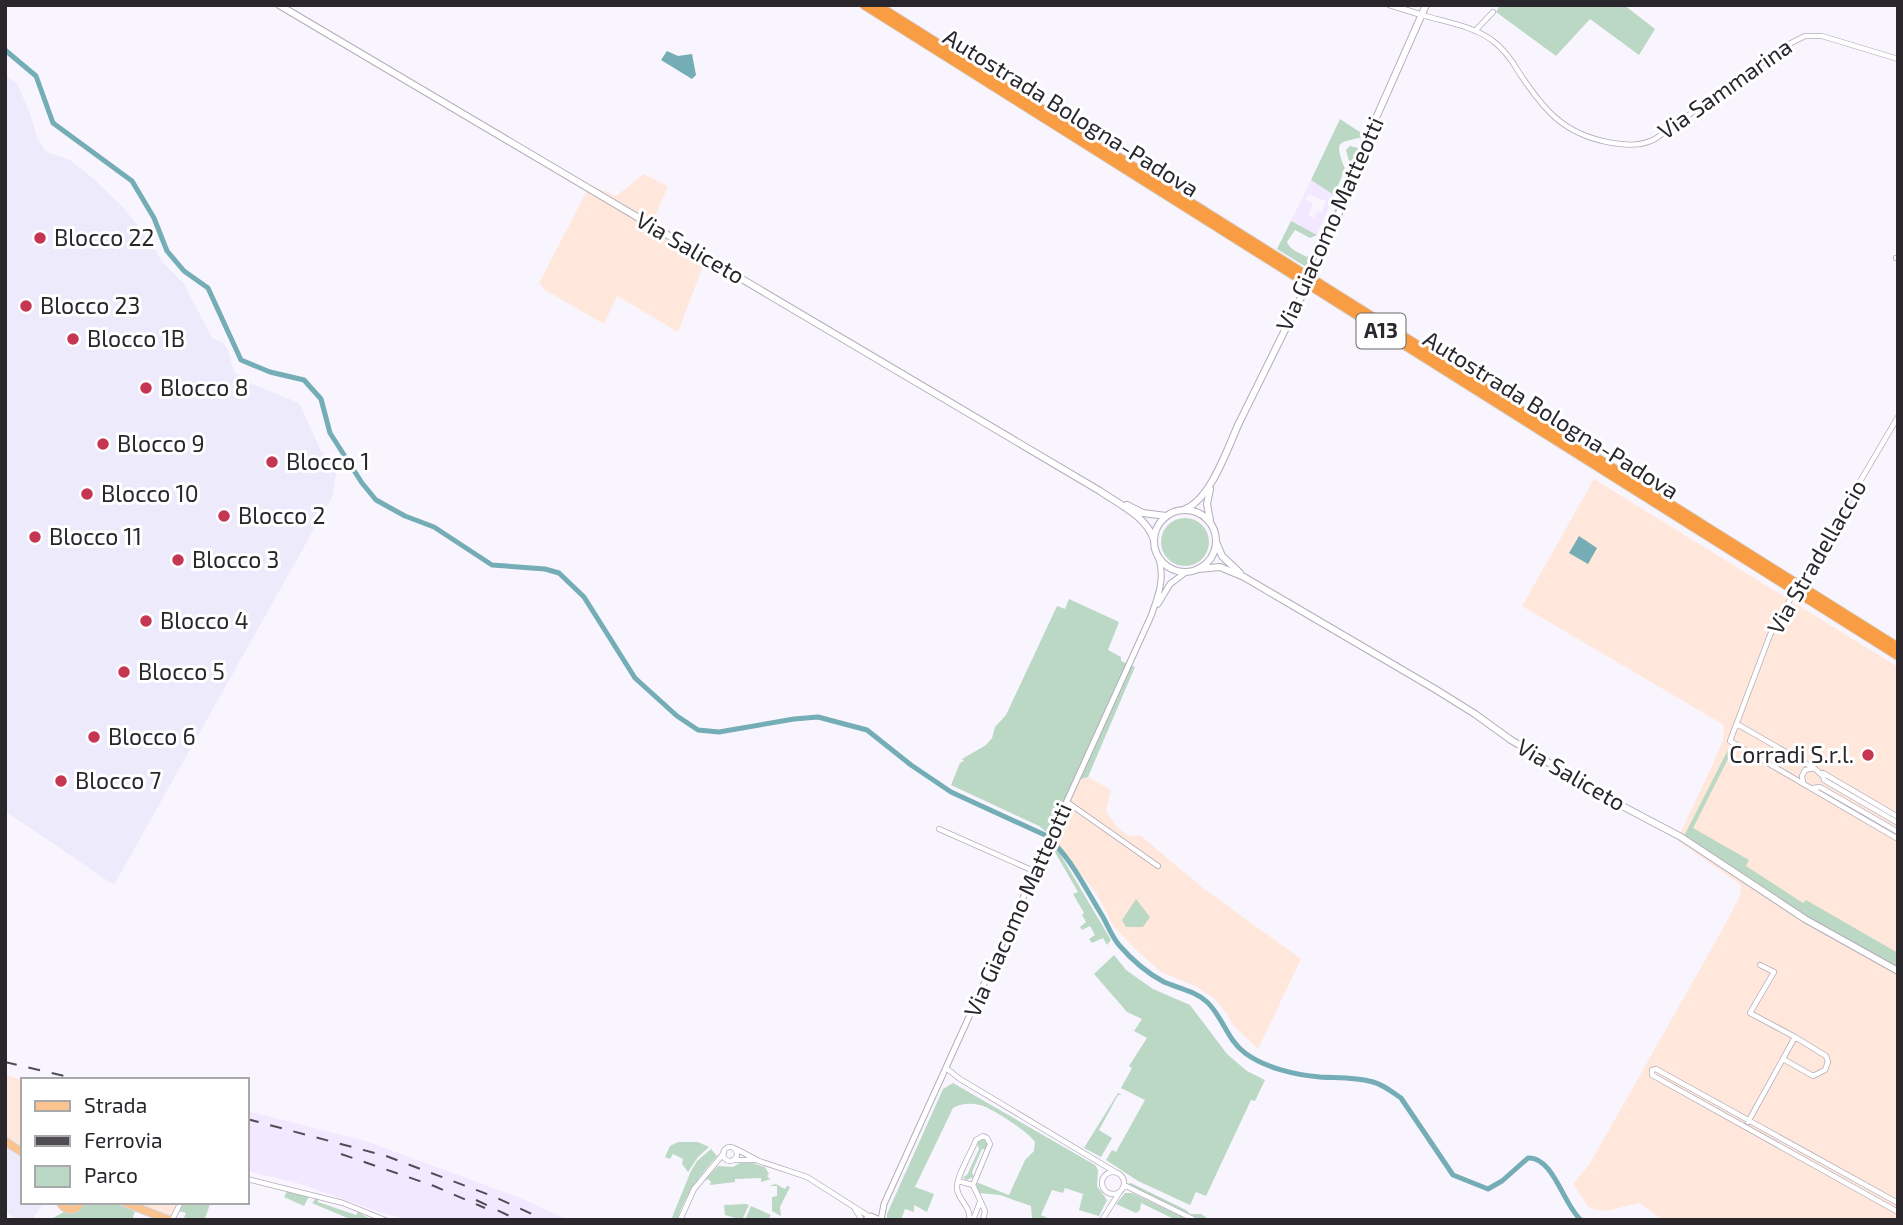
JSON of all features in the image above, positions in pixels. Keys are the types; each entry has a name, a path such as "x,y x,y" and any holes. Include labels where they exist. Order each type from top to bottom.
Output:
{"highway":[{"name":"Autostrada Bologna-Padova","path":"864,5 1898,656"},
{"name":"Autostrada Bologna-Padova","path":"877,5 1898,647"}],"main road":[{"name":"Via Saliceto","path":"279,5 1100,491 1143,513 1166,516"},
{"name":"Via Giacomo Matteotti","path":"1180,510 1191,506 1202,497 1213,478 1324,251 1426,5"},
{"name":"Via Giacomo Matteotti","path":"1211,525 1207,504 1213,478"},
{"name":"Via Saliceto","path":"1100,491 1143,521 1151,531 1159,559"},
{"path":"1154,540 1156,531 1166,516 1180,510 1198,513 1211,525"},
{"name":"Via Saliceto","path":"1211,525 1222,556 1244,577"},
{"path":"1198,569 1211,558 1216,543"},
{"path":"1159,559 1168,568 1186,572"},
{"name":"Via Saliceto","path":"1186,572 1220,567 1244,577 1465,708 1511,740 1609,799 1681,837 1805,919 1898,971"},
{"path":"5,1141 21,1152"},
{"path":"61,1204 71,1210 80,1204"},
{"path":"128,1204 170,1220"}],"street":[{"name":"Via Sammarina","path":"1390,5 1475,31 1495,42 1542,106 1554,117 1585,135 1620,144 1640,144 1655,139 1787,45 1805,36 1822,36 1898,59"},
{"path":"1475,31 1493,12"},
{"name":"Via Stradellaccio","path":"1804,784 1730,741 1770,635 1898,417"},
{"name":"Via Giacomo Matteotti","path":"1151,616 1163,574 1159,559"},
{"name":"Via Giacomo Matteotti","path":"880,1220 884,1204 1151,616 1170,584 1186,572"},
{"path":"1737,724 1898,817"},
{"path":"1814,768 1824,780 1898,823"},
{"path":"1814,768 1803,772 1801,778 1804,784 1898,838"},
{"path":"1820,787 1824,780"},
{"path":"1804,784 1816,789 1820,787 1898,832"},
{"path":"1067,802 1158,866"},
{"path":"939,829 1035,872"},
{"path":"1760,965 1774,972 1751,1013 1826,1056 1828,1062 1825,1070 1813,1076 1783,1059"},
{"path":"1745,1127 1795,1037"},
{"path":"946,1068 1123,1178 1121,1189 1102,1220"},
{"path":"1898,1203 1656,1069 1652,1070 1652,1075 1898,1212"},
{"path":"942,1077 960,1079"},
{"path":"971,1220 958,1191 958,1181 976,1140 985,1137 990,1144 973,1185 979,1204 985,1211 983,1220"},
{"path":"680,1220 694,1189 727,1148 736,1149 759,1161 807,1177 867,1218 880,1220"},
{"path":"710,1168 732,1160 737,1155 736,1149"},
{"path":"724,1153 724,1157 732,1160 759,1161"},
{"path":"1100,1163 1105,1177 1103,1186 1110,1193 1110,1206"},
{"path":"1105,1177 1110,1173 1117,1173"},
{"path":"248,1179 344,1203 384,1220"},
{"path":"958,1181 973,1185"},
{"path":"1110,1193 1121,1189 1133,1191 1195,1220"},
{"path":"170,1220 180,1204"},
{"name":"Via Giacomo Matteotti","path":"867,1218 884,1204"},
{"path":"968,1209 974,1210 979,1204"},
{"path":"971,1220 979,1204"},
{"path":"855,1209 867,1218"}],"shaded area":[{"path":"5,75 17,83 37,138 46,152 70,160 123,207 164,264 184,284 212,338 222,342 228,350 234,372 252,384 299,403 321,451 337,468 332,497 114,885 5,811"},
{"path":"644,174 668,186 653,221 708,253 678,332 617,296 604,324 545,290 539,283 590,185 616,196"},
{"path":"1311,180 1334,195 1317,235 1291,221","holes":["1308,194 1326,201 1322,212 1317,211 1314,218 1308,215 1313,203 1305,200"]},
{"path":"1594,479 1898,667 1898,1220 1663,1220 1639,1203 1607,1211 1589,1208 1573,1184 1589,1165 1725,925 1740,896 1741,885 1677,840 1713,764 1723,739 1724,725 1522,606"},
{"path":"1088,777 1111,790 1106,811 1119,829 1129,836 1141,836 1203,888 1301,959 1258,1049 1232,1024 1215,999 1195,986 1161,972 1133,947 1113,925 1098,896 1051,836 1077,780"},
{"path":"5,1075 21,1079 21,1145 5,1136"},
{"path":"248,1111 366,1141 523,1199 568,1220 411,1220 382,1213 301,1184 248,1171"},
{"path":"5,1136 21,1145 21,1204 43,1204 32,1220 18,1220 5,1211"},
{"path":"116,1204 178,1204 169,1220 157,1220"}],"green space":[{"path":"1500,5 1624,5 1655,29 1639,55 1590,19 1556,56 1496,12"},
{"path":"1340,119 1366,136 1344,142 1339,147 1345,169 1334,195 1311,180"},
{"path":"1350,146 1358,148 1357,159 1330,230 1311,270 1277,249 1291,221 1317,235 1310,238 1295,230 1287,242 1288,245 1307,257 1319,243 1351,169 1346,150"},
{"path":"1185,518 1202,525 1209,542 1202,559 1185,566 1168,559 1161,542 1168,525"},
{"path":"1069,599 1119,622 1108,650 1121,657 1121,661 1135,667 1088,777 1077,780 1051,836 1039,826 951,785 960,763 964,761 962,759 986,745 992,738 995,727 1006,715 1057,606 1065,609"},
{"path":"1730,746 1733,749 1693,828 1749,860 1746,866 1803,903 1806,900 1898,953 1898,968 1811,919 1684,836"},
{"path":"1052,847 1056,847 1111,940 1107,945 1103,938 1092,943 1089,939 1095,935 1090,926 1082,930 1080,927 1086,922 1073,894 1078,892"},
{"path":"1136,899 1150,917 1143,927 1126,927 1122,920"},
{"path":"1114,955 1126,970 1153,989 1190,1005 1227,1054 1247,1071 1265,1080 1255,1101 1251,1100 1206,1196 1196,1192 1190,1205 1138,1181 1106,1160 1112,1150 1116,1152 1145,1100 1121,1088 1132,1068 1129,1066 1147,1038 1134,1031 1142,1019 1127,1012 1094,974"},
{"path":"953,1083 1095,1165 1098,1170 1097,1186 1107,1200 1099,1216 1079,1210 1083,1194 1065,1188 1063,1193 1052,1190 1041,1215 1052,1220 1032,1220 1031,1206 1000,1195 978,1193 976,1182 1009,1195 1025,1160 1034,1151 1035,1142 1026,1132 1001,1115 986,1107 970,1104 953,1108 915,1187 934,1194 927,1212 914,1205 914,1212 905,1209 901,1220 887,1220 887,1214 943,1089"},
{"path":"1118,1093 1122,1095 1118,1095 1099,1130 1112,1138 1101,1157 1084,1148"},
{"path":"984,1139 988,1144 986,1149 982,1149 972,1172 974,1177 966,1180 963,1177 967,1175 979,1149 977,1143"},
{"path":"678,1142 698,1142 709,1147 688,1172 682,1164 683,1159 673,1154 670,1159 665,1157 670,1146"},
{"path":"711,1149 717,1156 684,1202 677,1220 671,1220 691,1171 697,1161"},
{"path":"750,1162 765,1167 769,1174 767,1176 774,1178 761,1182 761,1178 735,1179 735,1182 710,1185 708,1179 704,1181 718,1166 733,1167"},
{"path":"1131,1183 1190,1214 1201,1214 1210,1220 1202,1220 1127,1184"},
{"path":"776,1184 785,1189 790,1187 780,1207 781,1216 772,1211 772,1197 777,1196 777,1186 769,1186"},
{"path":"287,1191 309,1196 304,1206 284,1197"},
{"path":"1125,1193 1132,1193 1189,1220 1176,1220 1141,1203 1140,1210 1136,1213 1116,1204"},
{"path":"316,1198 318,1202 356,1215 358,1212 372,1220 352,1220 312,1203"},
{"path":"83,1204 116,1204 135,1211 132,1220 49,1220 64,1212 76,1212"},
{"path":"183,1204 210,1204 205,1218 208,1220 183,1220 186,1213 179,1211"},
{"path":"724,1205 749,1205 742,1220 725,1215"},
{"path":"751,1206 771,1215 768,1220 745,1220"}],"water":[{"path":"667,51 678,56 692,54 696,75 692,79 661,60"},
{"path":"1579,536 1597,548 1588,564 1569,553"}],"waterway":[{"path":"5,50 36,76 53,123 132,181 154,218 167,251 184,271 208,288 241,360 270,372 304,380 321,399 330,433 376,500 405,516 434,527 492,565 545,569 559,573 584,597 635,678 677,716 698,730 719,732 818,717 867,730 951,792 1045,835 1070,863 1114,939 1124,950 1164,982 1192,992 1207,1002 1234,1042 1245,1053 1271,1067 1291,1072 1360,1079 1384,1087 1401,1098 1453,1175 1488,1189 1502,1181 1528,1158 1537,1160 1551,1173 1581,1220"}],"railway":[{"path":"5,1062 73,1078"},
{"path":"248,1119 386,1156 495,1197 545,1220"},
{"path":"341,1154 434,1186 485,1208"},
{"path":"476,1200 518,1220"}],"place":[{"name":"Blocco 22","path":"40,238"},
{"name":"Blocco 23","path":"26,306"},
{"name":"Blocco 1B","path":"73,339"},
{"name":"Blocco 8","path":"146,388"},
{"name":"Blocco 9","path":"103,444"},
{"name":"Blocco 1","path":"272,462"},
{"name":"Blocco 10","path":"87,494"},
{"name":"Blocco 2","path":"224,516"},
{"name":"Blocco 11","path":"35,537"},
{"name":"Blocco 3","path":"178,560"},
{"name":"Blocco 4","path":"146,621"},
{"name":"Blocco 5","path":"124,672"},
{"name":"Blocco 6","path":"94,737"},
{"name":"Corradi S.r.l.","path":"1868,755"},
{"name":"Blocco 7","path":"61,781"}]}
